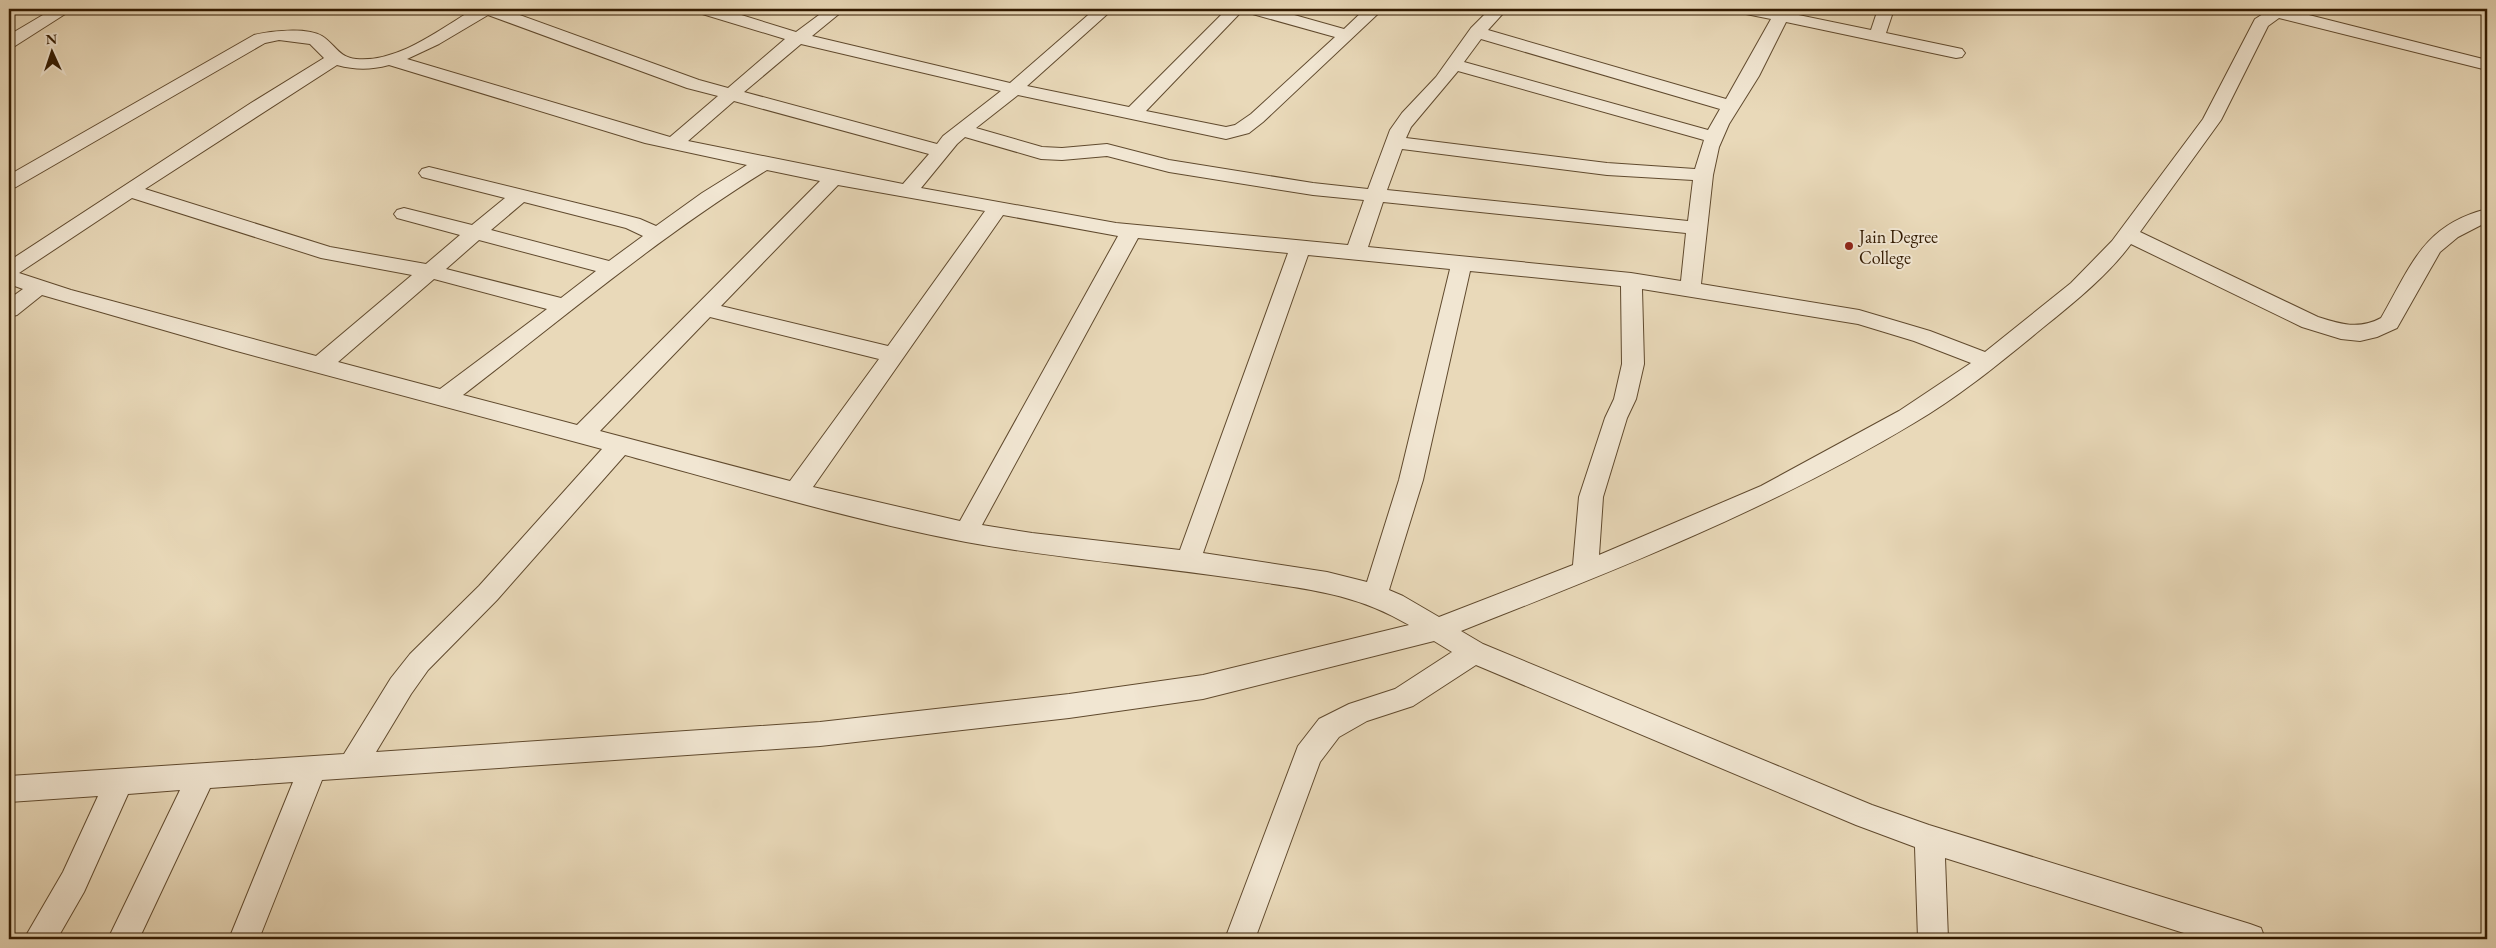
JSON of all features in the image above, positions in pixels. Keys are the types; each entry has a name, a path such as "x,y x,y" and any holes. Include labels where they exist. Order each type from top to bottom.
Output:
{"street":[{"path":"9,42 65,9"},
{"path":"9,183 260,39 279,35 315,39 329,56 363,66 390,60 487,9 662,74 731,95 940,151"},
{"path":"705,9 798,38 1015,89 1226,133 1242,129 1375,9"},
{"path":"673,144 798,38 837,9"},
{"path":"907,192 940,151 962,130 1015,89 1105,9"},
{"path":"1133,114 1236,9"},
{"path":"1255,9 1347,35"},
{"path":"1355,254 1394,142 1407,117 1432,93 1477,32 1499,9"},
{"path":"1747,9 1956,53"},
{"path":"1877,36 1886,9"},
{"path":"9,789 820,734 1069,706 1203,687 1438,630 1585,572 1770,492 1907,417 1988,361 2078,288 2104,263 2128,234 2212,120 2261,23 2282,11 2487,65"},
{"path":"1690,289 1704,175 1713,137 1730,106 1750,76 1781,16"},
{"path":"9,25 28,31"},
{"path":"1477,32 1730,106"},
{"path":"9,270 335,59"},
{"path":"390,60 673,144 763,164 997,209 1130,230 1355,254 1631,280 1690,289 1859,317 1930,339 1988,361"},
{"path":"1453,64 1713,137"},
{"path":"962,130 1041,153 1062,154 1088,150 1107,150 1169,166 1313,189 1697,228"},
{"path":"1394,142 1607,169 1704,175"},
{"path":"444,398 657,235 709,197 763,164"},
{"path":"429,173 633,223 657,235"},
{"path":"582,435 834,178"},
{"path":"130,191 328,254 430,272 564,306"},
{"path":"320,365 520,195"},
{"path":"796,492 997,209"},
{"path":"404,214 613,269"},
{"path":"2128,234 2310,322 2334,330 2367,334 2377,331 2388,322 2432,248 2441,239 2452,231 2487,215"},
{"path":"966,532 1130,230"},
{"path":"1188,561 1300,248"},
{"path":"1375,595 1411,480 1461,264"},
{"path":"9,277 320,365 582,435 796,492 966,532 1032,543 1188,561 1327,582 1375,595 1394,602 1474,652 1741,762 1805,792 1929,840 2250,939"},
{"path":"1585,572 1590,497 1610,436 1625,399 1633,364 1631,280"},
{"path":"9,310 40,287"},
{"path":"705,309 894,355"},
{"path":"352,766 397,693 419,662 488,593 620,445"},
{"path":"1240,939 1308,755 1329,728 1359,712 1403,698 1474,652"},
{"path":"244,939 313,768"},
{"path":"123,939 201,776"},
{"path":"39,939 62,907 82,868 119,781"},
{"path":"1929,840 1933,939"}],"place":[{"name":"Jain Degree College","path":"1849,246"}]}
